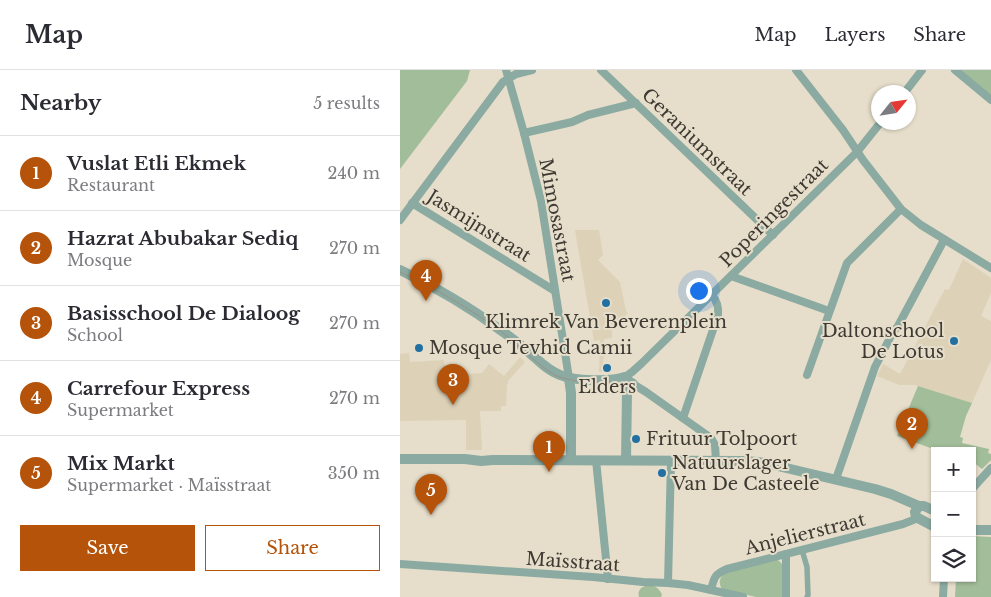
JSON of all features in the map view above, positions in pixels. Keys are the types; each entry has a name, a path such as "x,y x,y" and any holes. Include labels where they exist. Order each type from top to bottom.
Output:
{"street":[{"path":"400,220 508,74 532,70"},
{"name":"Geraniumstraat","path":"601,70 773,235"},
{"path":"796,70 901,209 921,225 991,268"},
{"path":"910,85 922,70"},
{"path":"955,70 991,100"},
{"name":"Mimosastraat","path":"508,74 540,201 569,378"},
{"path":"524,133 636,104"},
{"name":"Poperingestraat","path":"629,381 634,371 857,152 875,130"},
{"name":"Jasmijnstraat","path":"412,203 555,291"},
{"path":"807,375 847,263 901,209"},
{"path":"836,479 875,368 944,240"},
{"path":"400,270 459,302 499,328 547,368 557,374 569,378 629,381 714,441 716,461"},
{"path":"731,276 829,311"},
{"path":"683,418 718,315 717,303 712,295"},
{"path":"569,378 571,393 571,460"},
{"path":"626,460 627,392 629,381"},
{"path":"400,459 765,463 891,494 931,509"},
{"path":"596,460 608,579"},
{"path":"668,583 671,461"},
{"path":"976,485 991,468"},
{"path":"919,506 915,512 918,518 931,525"},
{"name":"Anjelierstraat","path":"711,590 714,577 727,569 903,524 918,518"},
{"path":"976,530 991,530"},
{"path":"802,550 807,566 807,597"},
{"path":"786,554 786,597"},
{"name":"Maïsstraat","path":"400,564 668,583 688,585 743,597"},
{"path":"943,597 944,582"}],"shaded area":[{"name":"Klimrek Van Beverenplein","path":"575,230 599,230 603,255 598,260 620,282 628,313 614,324 615,328 612,331 612,338 604,339 603,372 599,372 600,340 594,341"},
{"name":"Daltonschool De Lotus","path":"963,259 991,278 991,293 981,316 991,321 991,360 972,403 915,385 899,385 877,376 883,364 900,374 945,289 949,290"},
{"path":"409,353 410,362 444,360 446,375 482,373 489,364 504,376 520,357 525,362 508,381 506,406 501,406 501,411 480,411 482,450 466,450 466,420 400,421 400,354"}],"green space":[{"path":"400,70 470,70 467,81 400,169"},
{"path":"957,70 991,70 991,98"},
{"path":"918,386 972,403 960,437 963,438 962,443 989,449 988,453 991,454 991,460 982,469 976,464 976,447 931,448 897,436"},
{"path":"976,536 991,537 991,597 955,597 956,582 976,582"},
{"path":"777,559 783,565 783,597 756,597 722,589 721,579 723,574 728,571"},
{"path":"648,585 659,589 661,597 639,597 640,589"}],"tram line":[{"path":"400,272 440,292 466,308 503,333 541,366 555,375 575,381 610,382"}],"place":[{"name":"Carrefour Express","path":"426,301"},
{"name":"Klimrek Van Beverenplein","path":"606,303"},
{"name":"Daltonschool De Lotus","path":"954,341"},
{"name":"Mosque Tevhid Camii","path":"419,348"},
{"name":"Elders","path":"607,368"},
{"name":"Basisschool De Dialoog","path":"453,405"},
{"name":"Frituur Tolpoort","path":"636,439"},
{"name":"Hazrat Abubakar Sediq","path":"912,449"},
{"name":"Vuslat Etli Ekmek","path":"549,472"},
{"name":"Natuurslager Van De Casteele","path":"662,473"},
{"name":"Mix Markt","path":"431,515"}]}
